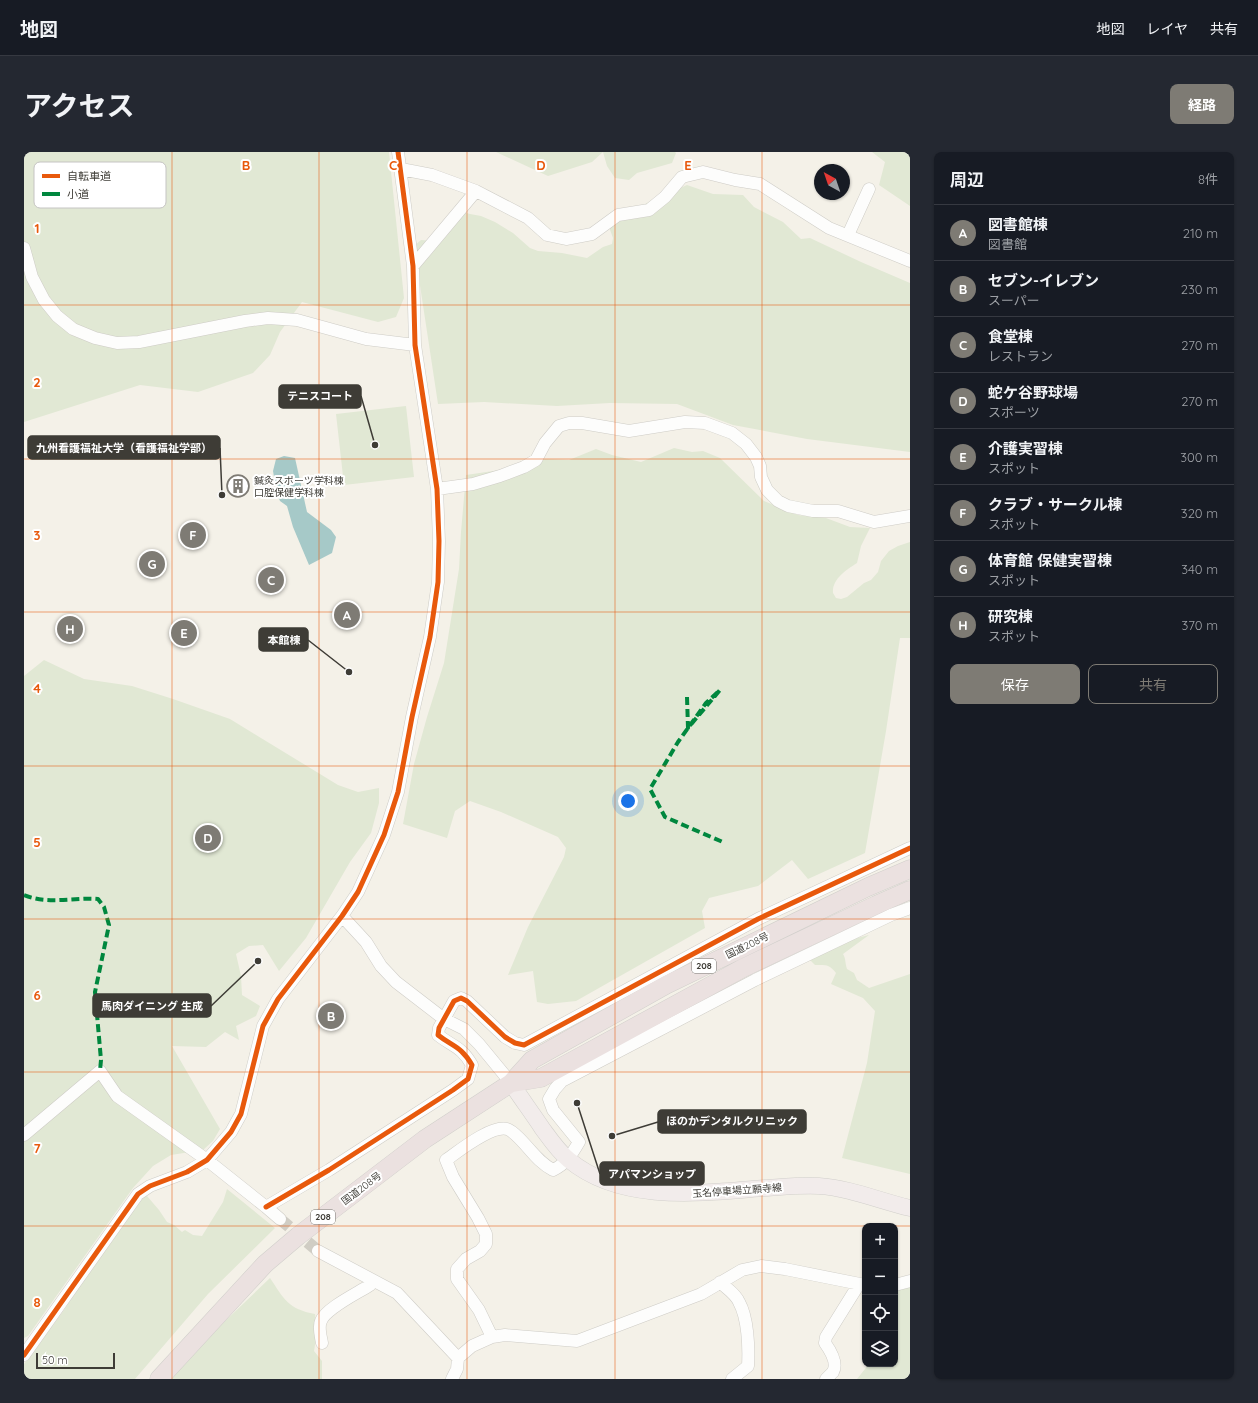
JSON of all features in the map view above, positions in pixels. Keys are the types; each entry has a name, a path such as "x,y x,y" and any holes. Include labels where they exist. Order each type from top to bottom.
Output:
{"highway":[{"name":"国道208号","path":"159,1379 265,1264 298,1236 425,1139 511,1083 532,1060 666,985 868,887 910,869"},
{"name":"国道208号","path":"511,1083 541,1078 743,968 910,890"}],"main road":[{"name":"玉名停車場立願寺線","path":"511,1083 556,1147 568,1160 584,1171 609,1183 637,1189 698,1193 789,1186 819,1186 858,1192 910,1208"}],"street":[{"path":"24,1355 138,1194 150,1186 187,1172 207,1160 231,1132 241,1114 263,1026 278,999 342,916 358,892 384,835 398,792 412,717 430,637 438,582 439,541 437,489 415,345 413,266 398,152"},
{"path":"401,169 432,175 476,191 528,218 547,236 566,239 592,234 618,215 649,210 665,197 682,177 703,172 735,180 760,184 829,228 910,261"},
{"path":"848,235 869,189"},
{"path":"413,266 476,191"},
{"path":"24,248 32,277 48,305 57,316 73,329 95,338 117,343 139,342 245,320 268,318 297,320 366,339 415,345"},
{"path":"437,489 473,484 524,467 536,460 545,443 559,426 569,423 582,423 629,431 685,422 706,423 732,433 746,444 756,457 760,466 761,477 767,490 778,501 788,506 813,511 838,512 874,522 910,516"},
{"path":"266,1207 335,1166 468,1079 472,1064 462,1051 438,1035 439,1028 454,1001 461,998 467,1000 505,1037 515,1043 524,1045 758,919 910,848"},
{"path":"492,1337 479,1310 457,1279 457,1269 466,1259 480,1251 486,1244 486,1234 453,1177 446,1160 486,1133 499,1129 507,1129 518,1136 538,1160 553,1170 560,1167 568,1160 579,1142 553,1110 549,1099 562,1081 755,980 891,915 910,908"},
{"path":"342,916 366,942 381,966 396,982 444,1019 464,1029 479,1044 511,1083"},
{"path":"24,1136 100,1071 117,1096 207,1160 280,1219"},
{"path":"318,1250 398,1293 458,1358"},
{"path":"452,1379 457,1369 458,1358 472,1346 492,1337 505,1335 578,1341 701,1294 742,1270 761,1266 785,1269 862,1284 826,1337 824,1344 829,1349 835,1365 833,1372 826,1379"},
{"path":"322,1343 320,1326 321,1320 332,1308 370,1285 374,1281"},
{"path":"898,1284 910,1281"},
{"path":"720,1282 739,1301 746,1321 748,1366 732,1379"}],"green space":[{"path":"24,152 389,152 404,298 396,317 378,322 302,302 280,332 270,355 253,373 198,392 140,385 24,422"},
{"path":"496,152 603,152 592,162 548,176"},
{"path":"603,152 676,153 672,163 637,173 629,180 615,178 607,166"},
{"path":"872,152 910,152 910,206 879,185 885,162"},
{"path":"687,185 713,194 743,195 754,207 783,222 801,239 810,238 910,283 910,452 807,439 733,425 677,404 610,403 557,406 484,402 438,404 414,246 421,240 434,241 463,212 481,216 495,222 513,233 530,248 538,251 562,253 587,258 603,247 612,244 613,238 609,227 647,203"},
{"path":"406,406 414,477 344,485 336,414"},
{"path":"674,448 692,452 703,451 720,458 764,501 798,515 826,518 850,527 870,528 861,546 857,563 840,575 835,583 833,593 836,598 841,599 847,597 864,583 871,580 878,572 881,561 889,551 910,542 910,638 900,638 865,853 808,879 792,860 758,886 709,898 702,911 705,928 576,1001 548,1004 537,1002 533,971 508,975 528,927 564,857 566,848 558,837 501,812 470,801 455,811 447,838 403,824 414,764 444,663 459,569 466,475 528,466 545,459 569,460 596,449 612,455 641,462"},
{"path":"44,660 84,679 132,686 230,719 338,785 358,792 379,788 379,803 371,833 350,862 306,938 279,971 263,945 249,946 236,954 241,976 242,995 260,1006 256,1016 236,1026 239,1040 225,1032 206,1047 172,1046 220,1129 213,1141 203,1150 171,1155 153,1166 133,1188 28,1336 24,1338 24,676"},
{"path":"869,935 843,954 847,969 854,973 857,980 869,988 910,974 910,1174 842,1158 867,1063 875,1011 863,998 831,984 836,973 831,968 825,965 815,965 808,958 853,939"},
{"path":"227,1189 275,1228 208,1294 135,1379 24,1379 24,1364 64,1310 125,1217 144,1196 147,1196 167,1222 174,1225 182,1232 185,1230 193,1235 202,1236 223,1202"},
{"path":"270,1278 283,1297 293,1306 315,1314 317,1333 314,1351 322,1361 322,1379 170,1379 220,1326"},
{"path":"910,1281 910,1379 857,1379 867,1367 898,1367 898,1284"}],"water":[{"path":"284,456 295,458 307,512 331,530 336,537 332,553 309,565 293,527 287,506 280,501 277,494 273,471 276,459"}],"tunnel":[{"path":"280,1219 318,1251"}],"marked path":[{"path":"687,697 688,728 720,690 706,703 678,742 650,789 665,817 725,843"},
{"path":"24,895 42,900 98,899 104,907 109,925 95,992 101,1060 100,1071"}],"cycle path":[{"path":"24,1355 138,1194 150,1186 187,1172 207,1160 231,1132 241,1114 263,1026 278,999 342,916 358,892 384,835 398,792 412,717 430,637 438,582 439,541 437,489 415,345 413,266 398,152"},
{"path":"266,1207 329,1170 468,1079 472,1065 468,1059 460,1050 438,1035 439,1028 454,1001 461,998 467,1001 505,1037 515,1043 524,1045 758,919 910,848"}],"place":[{"name":"テニスコート","path":"375,445"},
{"name":"鍼灸スポーツ学科棟 口腔保健学科棟","path":"238,486"},
{"name":"九州看護福祉大学（看護福祉学部）","path":"222,495"},
{"name":"クラブ・サークル棟","path":"193,535"},
{"name":"体育館 保健実習棟","path":"152,564"},
{"name":"食堂棟","path":"271,580"},
{"name":"図書館棟","path":"347,615"},
{"name":"研究棟","path":"70,629"},
{"name":"介護実習棟","path":"184,633"},
{"name":"本館棟","path":"349,672"},
{"name":"蛇ケ谷野球場","path":"208,838"},
{"name":"馬肉ダイニング 生成","path":"258,961"},
{"name":"セブン-イレブン","path":"331,1016"},
{"name":"アパマンショップ","path":"577,1103"},
{"name":"ほのかデンタルクリニック","path":"612,1136"}]}
